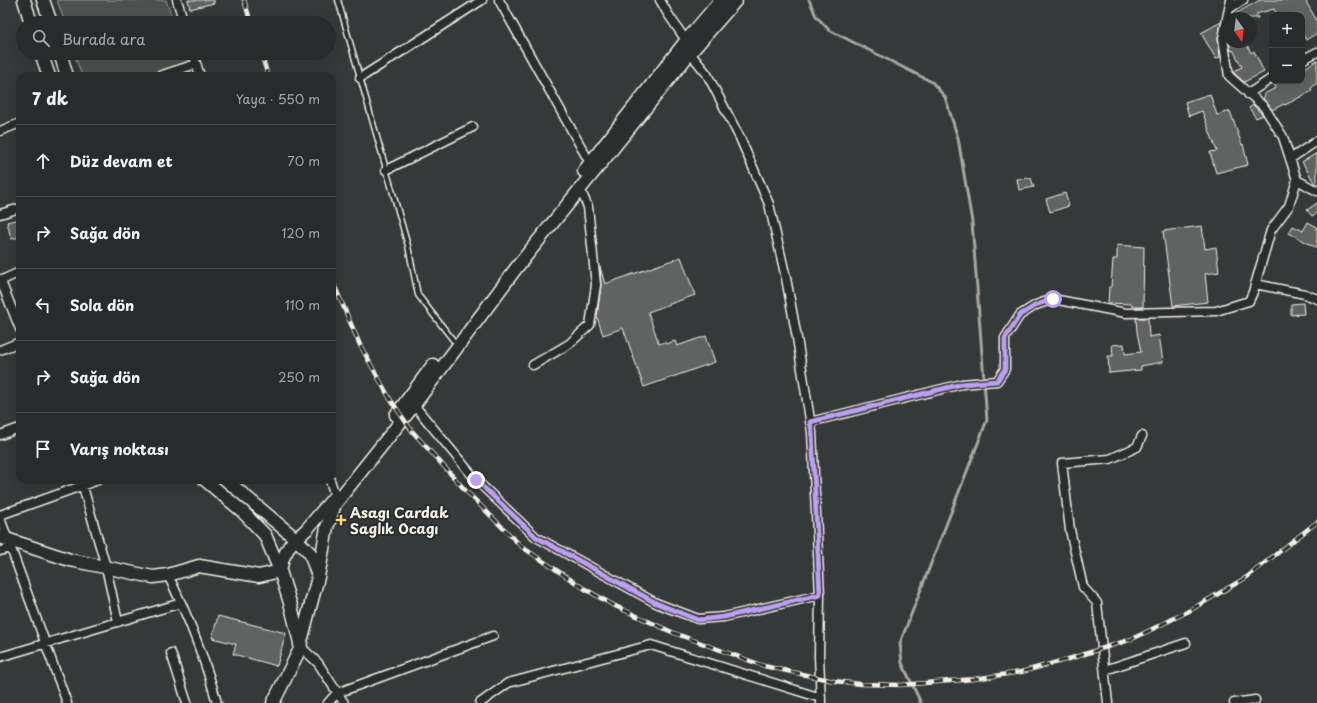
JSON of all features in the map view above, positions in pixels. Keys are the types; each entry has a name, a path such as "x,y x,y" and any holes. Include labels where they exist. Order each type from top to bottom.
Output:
{"main road":[{"path":"24,0 30,16"},
{"path":"43,0 48,16"},
{"path":"280,571 290,546 307,529 335,496 452,340 686,41 721,0"},
{"path":"274,703 300,646 318,577 327,527 335,504 414,405 517,267 690,53 736,0"},
{"path":"43,60 48,72"},
{"path":"62,60 66,72"},
{"path":"210,484 242,511 265,535 280,571 291,606 300,646"},
{"path":"231,484 296,539 310,553 318,577"},
{"path":"7,542 70,560 153,577 168,575 199,566 259,576 280,571"}],"street":[{"path":"177,0 182,16"},
{"path":"360,78 482,0"},
{"path":"499,0 590,163"},
{"path":"480,703 508,684 651,645 821,701 819,656 820,595 812,432 786,278 769,204 740,138 707,74 690,53 689,45 660,0"},
{"path":"1228,12 1231,0"},
{"path":"1229,9 1243,0"},
{"path":"810,422 962,384 997,381 1005,369 1005,338 1020,315 1036,305 1053,299 1126,312 1216,311 1249,301 1271,230 1289,206 1296,180 1283,137 1264,107 1229,76 1225,48"},
{"path":"1305,58 1317,52"},
{"path":"195,60 199,72"},
{"path":"171,72 196,64"},
{"path":"1248,94 1269,80"},
{"path":"0,131 16,125"},
{"path":"386,170 473,127"},
{"path":"1290,159 1317,141"},
{"path":"1296,180 1317,191"},
{"path":"533,365 570,344 590,325 596,285 588,207 580,189"},
{"path":"0,214 16,209"},
{"path":"16,274 0,280 16,319"},
{"path":"1255,284 1305,294 1317,299"},
{"path":"0,350 16,344"},
{"path":"414,405 476,480 536,537 656,603 698,620 724,617 820,595"},
{"path":"0,435 16,429"},
{"path":"1108,703 1097,603 1083,587 1070,530 1062,463 1110,459 1137,447 1142,436"},
{"path":"67,703 7,542 0,516 80,484"},
{"path":"82,484 106,567 118,622"},
{"path":"331,484 335,496"},
{"path":"0,551 7,542"},
{"path":"168,575 181,603 208,671 217,703"},
{"path":"0,657 181,603"},
{"path":"328,703 337,693 492,636"},
{"path":"1105,670 1186,643"},
{"path":"300,646 318,663 344,703"},
{"path":"171,653 187,703"},
{"path":"1234,703 1255,700"}],"lane":[{"path":"338,0 408,246 418,295 452,340"}],"shaded area":[{"path":"57,0 166,0 172,16 63,16"},
{"path":"76,60 186,60 191,72 81,72"}],"building":[{"path":"188,0 214,0 214,3 190,9"},
{"path":"1260,0 1305,0 1317,21 1317,33 1306,40 1305,12 1276,12 1274,9 1257,14 1257,12 1238,12"},
{"path":"1221,22 1218,39 1220,57 1216,59 1201,33"},
{"path":"1230,48 1248,48 1251,53 1254,51 1264,72 1244,82 1234,73 1234,71 1242,67 1233,50 1231,51"},
{"path":"1317,60 1317,83 1311,88 1312,91 1272,110 1263,98 1265,96 1264,94 1276,88 1274,84 1305,84 1305,68"},
{"path":"1210,94 1217,115 1230,111 1242,145 1243,144 1248,165 1216,173 1210,152 1217,151 1202,111 1189,116 1185,102"},
{"path":"1253,105 1263,115 1256,118 1249,108"},
{"path":"1317,153 1317,185 1302,162"},
{"path":"1031,178 1034,187 1019,190 1017,179"},
{"path":"1065,193 1069,206 1050,212 1046,199"},
{"path":"1317,203 1317,213 1312,216 1307,210"},
{"path":"16,220 16,238 11,239 7,222"},
{"path":"1308,222 1317,227 1317,248 1289,233 1293,226 1303,231"},
{"path":"1202,226 1205,249 1216,247 1219,272 1205,274 1208,302 1173,306 1163,231"},
{"path":"1117,245 1144,247 1143,307 1132,307 1132,304 1108,303 1113,259 1117,259"},
{"path":"681,257 695,295 648,312 659,344 665,342 666,344 675,341 677,346 706,336 715,362 644,387 623,328 603,335 597,317 601,286 600,267 605,284"},
{"path":"1303,303 1304,314 1291,315 1291,304"},
{"path":"1136,318 1148,318 1149,337 1159,335 1163,362 1141,366 1141,370 1109,373 1108,356 1113,356 1112,345 1124,344 1125,354 1141,352"},
{"path":"218,616 286,633 277,666 233,654 236,644 212,638"}],"waterway":[{"path":"809,0 816,16 829,30 932,82 945,97 958,138 972,222 987,420 900,643 902,663 921,703"}],"railway":[{"path":"244,0 249,16"},
{"path":"263,60 267,72"},
{"path":"336,289 360,345 390,399 412,431 466,491 522,547 585,589 613,605 674,633 764,666 834,681 860,684 901,685 974,679 1021,672 1132,639 1187,612 1247,577 1317,522"}],"place":[{"name":"Asagı Cardak Saglık Ocagı","path":"341,520"}],"route":[{"path":"476,480 536,537 656,603 698,620 724,617 820,595 812,432 810,422 962,384 997,381 1005,369 1005,338 1020,315 1036,305 1053,299"}]}
